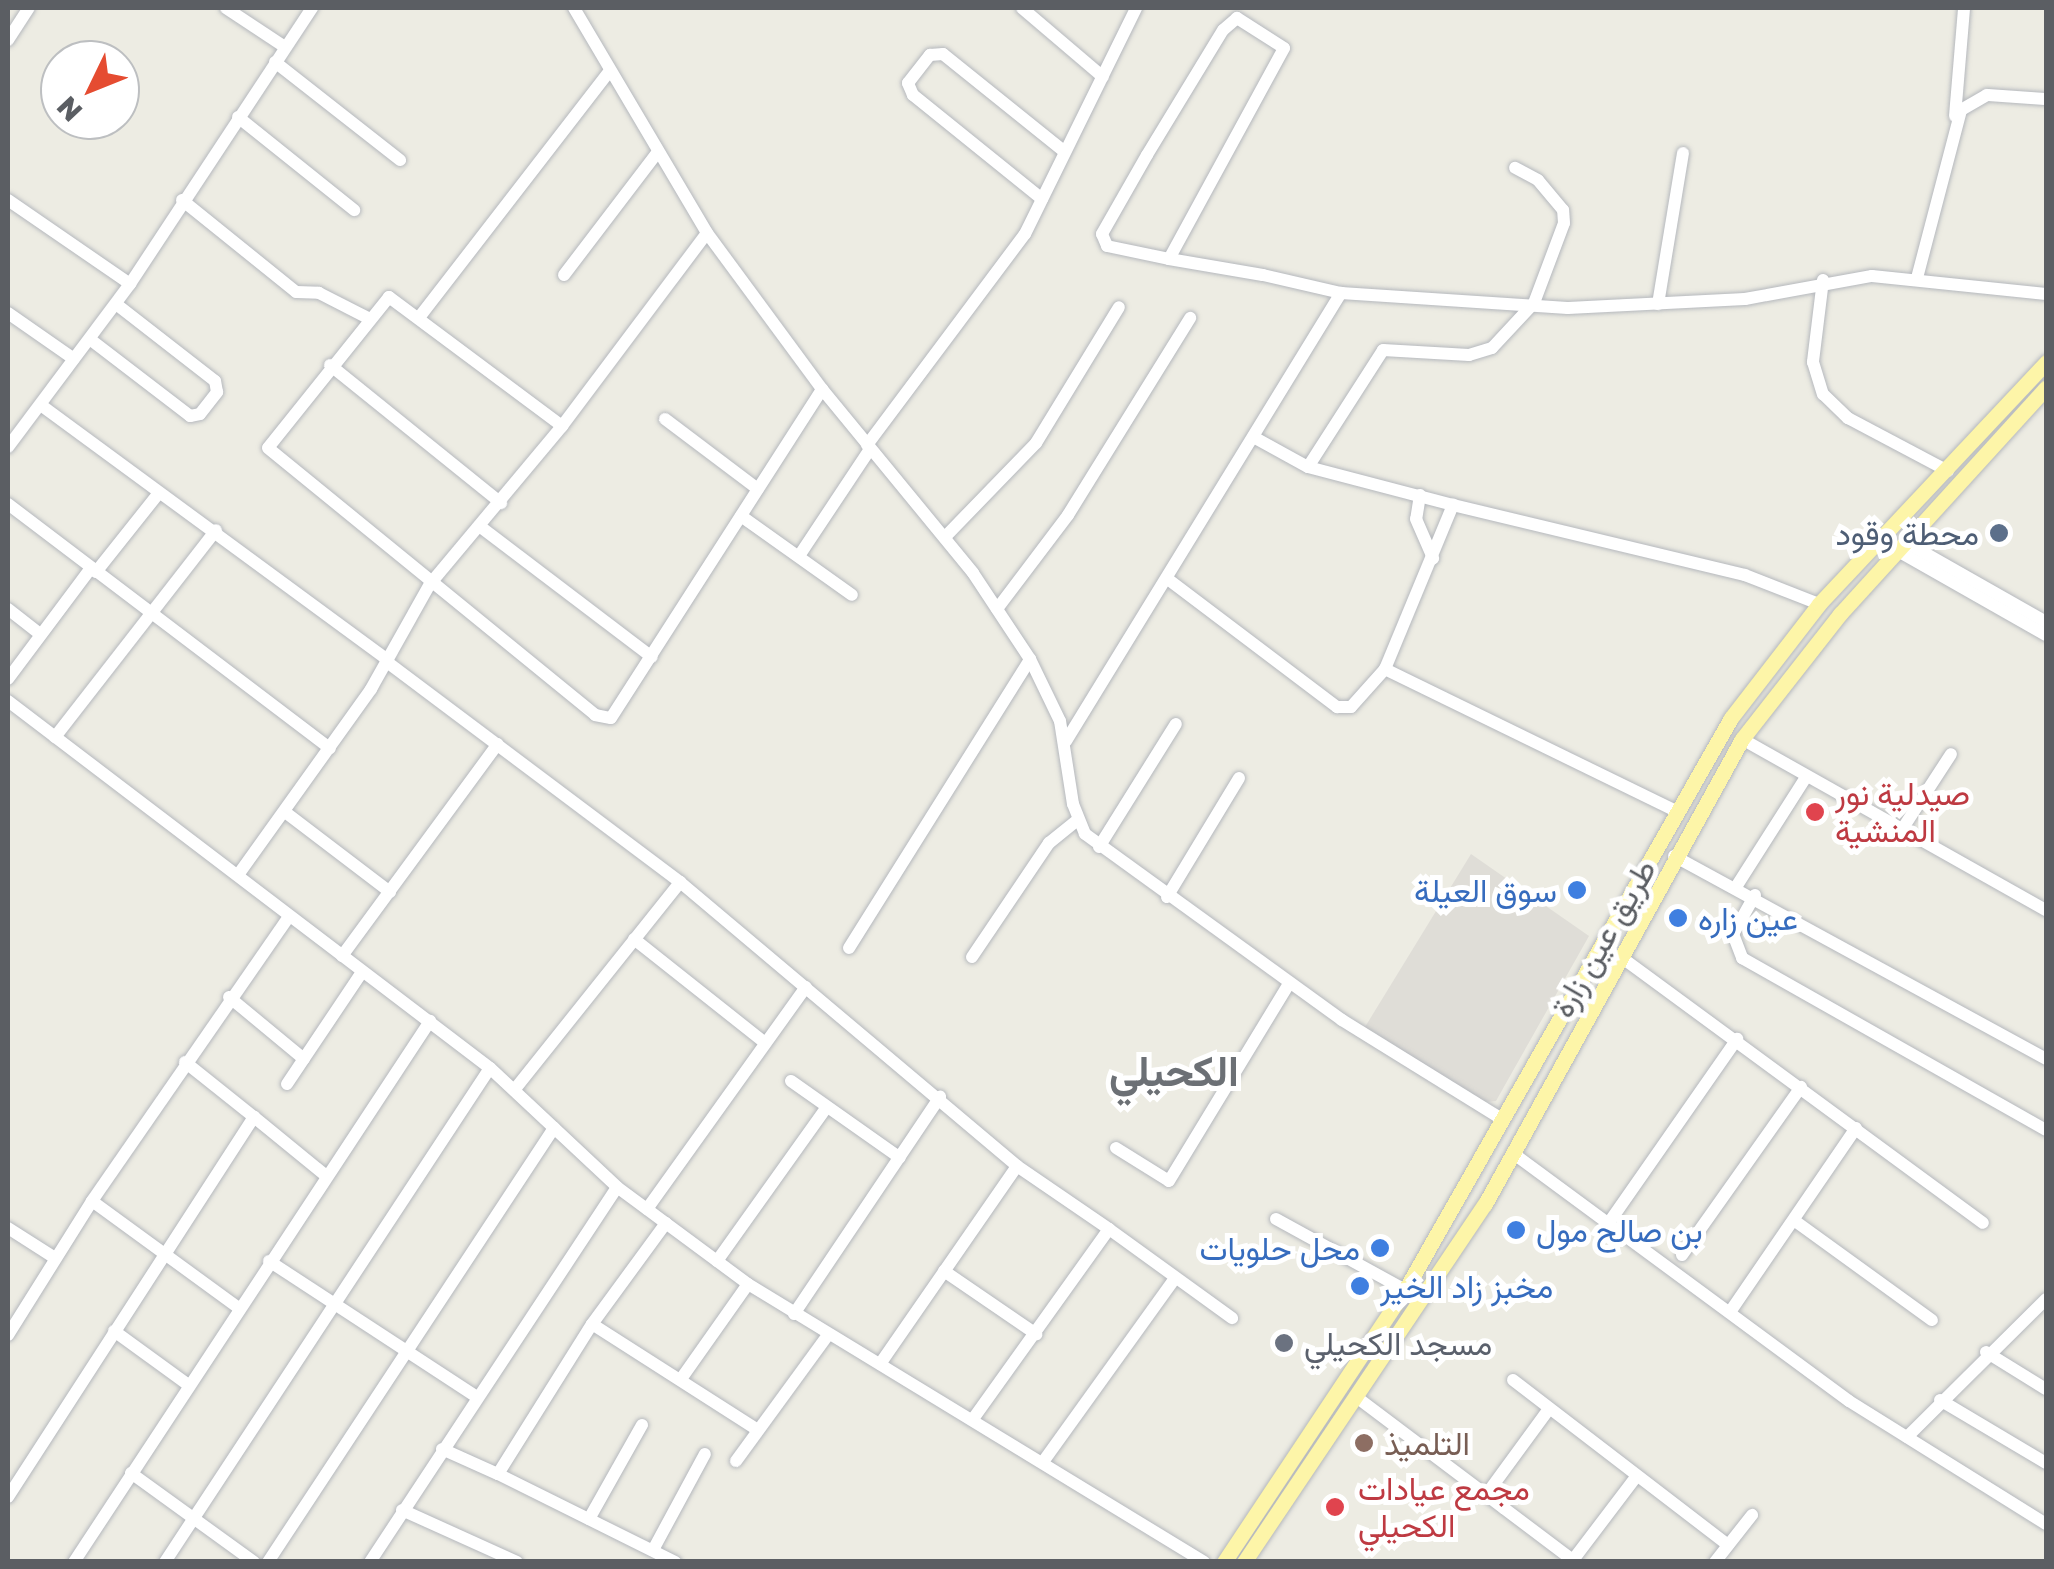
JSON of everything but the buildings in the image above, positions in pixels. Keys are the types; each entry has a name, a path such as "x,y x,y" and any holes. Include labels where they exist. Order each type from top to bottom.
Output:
{"main road":[{"name":"طريق عين زارة","path":"1224,1562 1405,1290 1676,811 1750,690 1819,604 1948,471 2046,362"},
{"name":"طريق عين زارة","path":"1244,1562 1358,1399 1485,1204 1742,738 1814,644 2046,388"},
{"path":"1536,1056 1561,1072"},
{"path":"1460,1192 1485,1204"}],"street":[{"path":"8,40 29,8"},
{"path":"226,8 285,47"},
{"path":"9,442 42,406 91,340 312,8"},
{"path":"574,8 707,234 822,389 944,536 1030,659 1066,741 1076,820 1098,847 1290,984 1500,1118"},
{"path":"1022,8 1103,77"},
{"path":"800,556 869,447 1010,257 1136,8"},
{"path":"1917,278 1954,124 1964,8"},
{"path":"1169,259 1284,48 1236,18 1223,30 1102,234 1108,246 1169,259 1341,293 1534,303 1658,304 1745,299 1823,280 1917,278 2046,294"},
{"path":"1042,199 912,95 908,83 930,55 944,54 1065,152"},
{"path":"275,62 400,160"},
{"path":"421,315 609,72"},
{"path":"1954,124 1980,97 2046,99"},
{"path":"238,117 354,210"},
{"path":"564,275 657,153"},
{"path":"1658,304 1683,153"},
{"path":"1308,467 1383,350 1468,355 1492,348 1534,303 1564,223 1563,210 1538,180 1515,168"},
{"path":"8,200 130,284"},
{"path":"182,200 296,292 319,292 370,320"},
{"path":"238,875 388,661 430,584 482,528 707,234"},
{"path":"1823,280 1813,362 1823,394 1848,418 1948,471"},
{"path":"1066,741 1257,439 1341,293"},
{"path":"562,426 421,315 390,297 330,365 268,448 430,584 604,719 618,713 822,389"},
{"path":"91,340 190,416 200,414 217,392 215,381 116,304"},
{"path":"944,536 1036,443 1119,308"},
{"path":"8,313 74,359"},
{"path":"997,608 1068,516 1190,318"},
{"path":"330,365 501,503"},
{"path":"42,406 158,494 216,530 680,882 1018,1166 1232,1318"},
{"path":"664,418 758,490"},
{"path":"1257,439 1308,467 1745,575 1819,604"},
{"path":"8,679 40,634 158,494"},
{"path":"1420,495 1416,519 1433,558"},
{"path":"8,504 330,748"},
{"path":"1169,580 1337,708 1352,707 1386,668 1453,504"},
{"path":"741,516 852,595"},
{"path":"482,528 652,657"},
{"path":"55,737 216,530"},
{"path":"1903,547 2046,622"},
{"path":"1903,547 2046,635"},
{"path":"8,609 40,634"},
{"path":"849,948 1030,659"},
{"path":"1386,668 1676,811"},
{"path":"8,700 490,1068 616,1187 748,1284 827,1336 973,1419 1204,1562"},
{"path":"1098,847 1176,724"},
{"path":"1742,738 2046,910"},
{"path":"342,956 498,744"},
{"path":"1903,828 1952,754"},
{"path":"1736,887 1806,777"},
{"path":"1168,897 1239,778"},
{"path":"285,812 390,892"},
{"path":"972,956 1049,843 1076,820"},
{"path":"1674,856 1756,895 2046,1058"},
{"path":"515,1089 680,882"},
{"path":"1756,895 1733,934 1742,958 2046,1130"},
{"path":"8,1336 92,1201 289,916"},
{"path":"634,939 764,1042"},
{"path":"1621,957 1738,1039 1984,1224"},
{"path":"287,1084 362,972"},
{"path":"1116,1148 1168,1181 1290,984"},
{"path":"647,1209 806,987"},
{"path":"229,998 304,1059"},
{"path":"74,1562 187,1384 430,1021"},
{"path":"1608,1224 1738,1039"},
{"path":"186,1062 326,1175"},
{"path":"164,1562 490,1068"},
{"path":"791,1081 900,1158"},
{"path":"1682,1254 1801,1088"},
{"path":"794,1314 940,1098"},
{"path":"717,1261 827,1107"},
{"path":"8,1497 254,1117"},
{"path":"268,1562 554,1128"},
{"path":"1730,1312 1856,1128"},
{"path":"1514,1154 1907,1437 2046,1524"},
{"path":"880,1364 1018,1166"},
{"path":"370,1562 616,1187"},
{"path":"92,1201 239,1308"},
{"path":"1276,1219 1405,1290"},
{"path":"1794,1220 1932,1320"},
{"path":"498,1474 592,1324 666,1223"},
{"path":"8,1228 55,1258"},
{"path":"973,1419 1109,1229"},
{"path":"269,1261 477,1396"},
{"path":"944,1271 1036,1334"},
{"path":"1042,1462 1175,1278"},
{"path":"681,1380 748,1284"},
{"path":"1907,1437 1986,1352 2046,1300"},
{"path":"592,1324 758,1430"},
{"path":"114,1331 187,1384"},
{"path":"736,1461 827,1336"},
{"path":"1986,1352 2046,1389"},
{"path":"1513,1380 1728,1545"},
{"path":"1358,1399 1574,1561 1636,1477"},
{"path":"1940,1400 2046,1463"},
{"path":"1486,1495 1548,1409"},
{"path":"589,1519 642,1424"},
{"path":"442,1449 675,1562"},
{"path":"653,1550 705,1454"},
{"path":"130,1473 192,1522 254,1562"},
{"path":"402,1510 517,1562"},
{"path":"1715,1562 1752,1514"}],"shaded area":[{"path":"1471,854 1589,936 1496,1101 1484,1102 1365,1027"}],"place":[{"name":"محطة وقود","path":"1999,533"},
{"name":"صيدلية نور المنشية","path":"1815,812"},
{"name":"سوق العيلة","path":"1577,890"},
{"name":"عين زاره","path":"1678,918"},
{"name":"بن صالح مول","path":"1516,1230"},
{"name":"محل حلويات","path":"1380,1248"},
{"name":"مخبز زاد الخير","path":"1360,1286"},
{"name":"مسجد الكحيلي","path":"1284,1343"},
{"name":"التلميذ","path":"1364,1443"},
{"name":"مجمع عيادات الكحيلي","path":"1335,1507"}],"district":[{"name":"الكحيلي","path":"1174,1070"}]}
